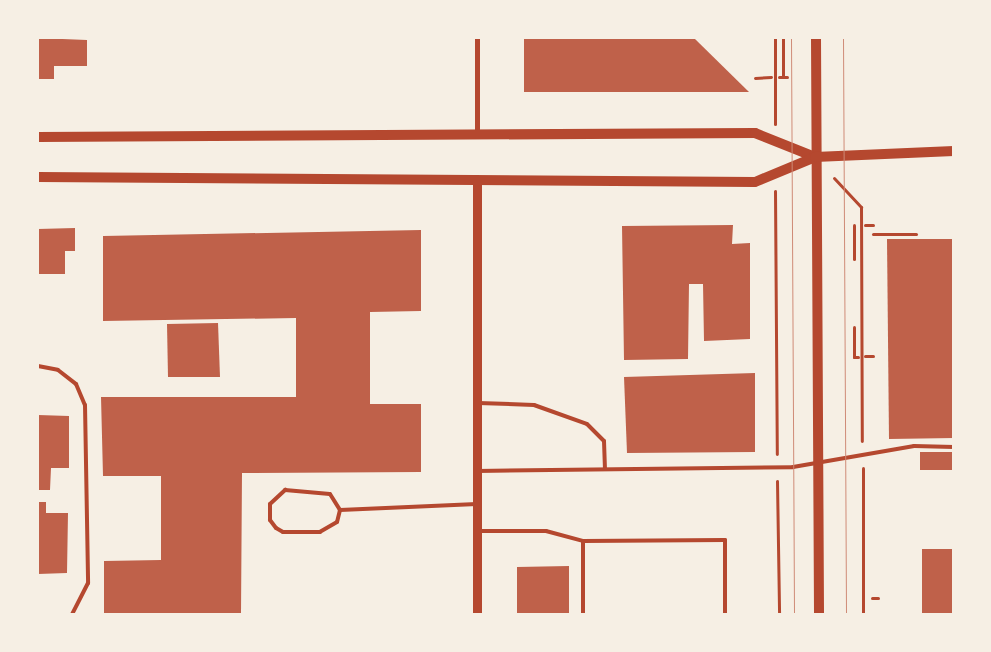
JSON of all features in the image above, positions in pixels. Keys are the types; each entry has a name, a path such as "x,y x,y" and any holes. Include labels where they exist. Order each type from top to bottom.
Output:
{"main road":[{"path":"816,38 815,157 819,614"},
{"path":"38,137 755,133 815,157"},
{"path":"38,177 478,182 756,182 815,157 954,151"}],"street":[{"path":"477,38 477,134"},
{"path":"477,614 478,182"}],"lane":[{"path":"38,366 58,370 76,384 85,405 88,582 72,614"},
{"path":"477,403 534,405 587,424 604,441 605,470"},
{"path":"477,471 777,467 818,464 914,446 954,447"},
{"path":"285,490 321,490 337,501 340,510 337,522 320,532 283,532 270,520 270,504 285,490"},
{"path":"340,510 477,504"},
{"path":"477,531 546,531 583,541 725,540 725,614"},
{"path":"583,541 583,614"}],"path":[{"path":"775,38 775,141"},
{"path":"783,38 783,77"},
{"path":"755,78 771,77"},
{"path":"815,157 861,208 862,614"},
{"path":"775,174 778,614"},
{"path":"854,225 854,259"},
{"path":"865,225 873,225"},
{"path":"873,234 916,234"},
{"path":"854,327 854,357 858,357"},
{"path":"865,356 873,356"},
{"path":"872,598 878,598"}],"building":[{"path":"38,38 87,40 87,66 54,66 54,79 38,79"},
{"path":"524,38 694,38 749,92 524,92"},
{"path":"733,225 732,244 750,243 750,339 704,341 703,284 689,284 688,359 624,360 622,226"},
{"path":"75,228 75,251 65,251 65,274 38,274 38,229"},
{"path":"421,230 421,311 370,312 370,404 421,404 421,472 242,473 241,614 104,614 104,561 161,560 161,476 103,476 101,397 296,397 296,318 103,321 103,236"},
{"path":"887,239 954,239 954,438 889,439"},
{"path":"218,323 220,377 168,377 167,324"},
{"path":"755,373 755,452 627,453 624,377"},
{"path":"38,415 69,416 69,468 51,468 50,490 38,490"},
{"path":"920,452 954,452 954,470 920,470"},
{"path":"38,502 46,502 46,513 68,513 67,573 38,574"},
{"path":"922,549 954,549 954,614 922,614"},
{"path":"569,566 569,614 517,614 517,567"}],"tram line":[{"path":"791,38 794,614"},
{"path":"843,38 846,614"}]}
